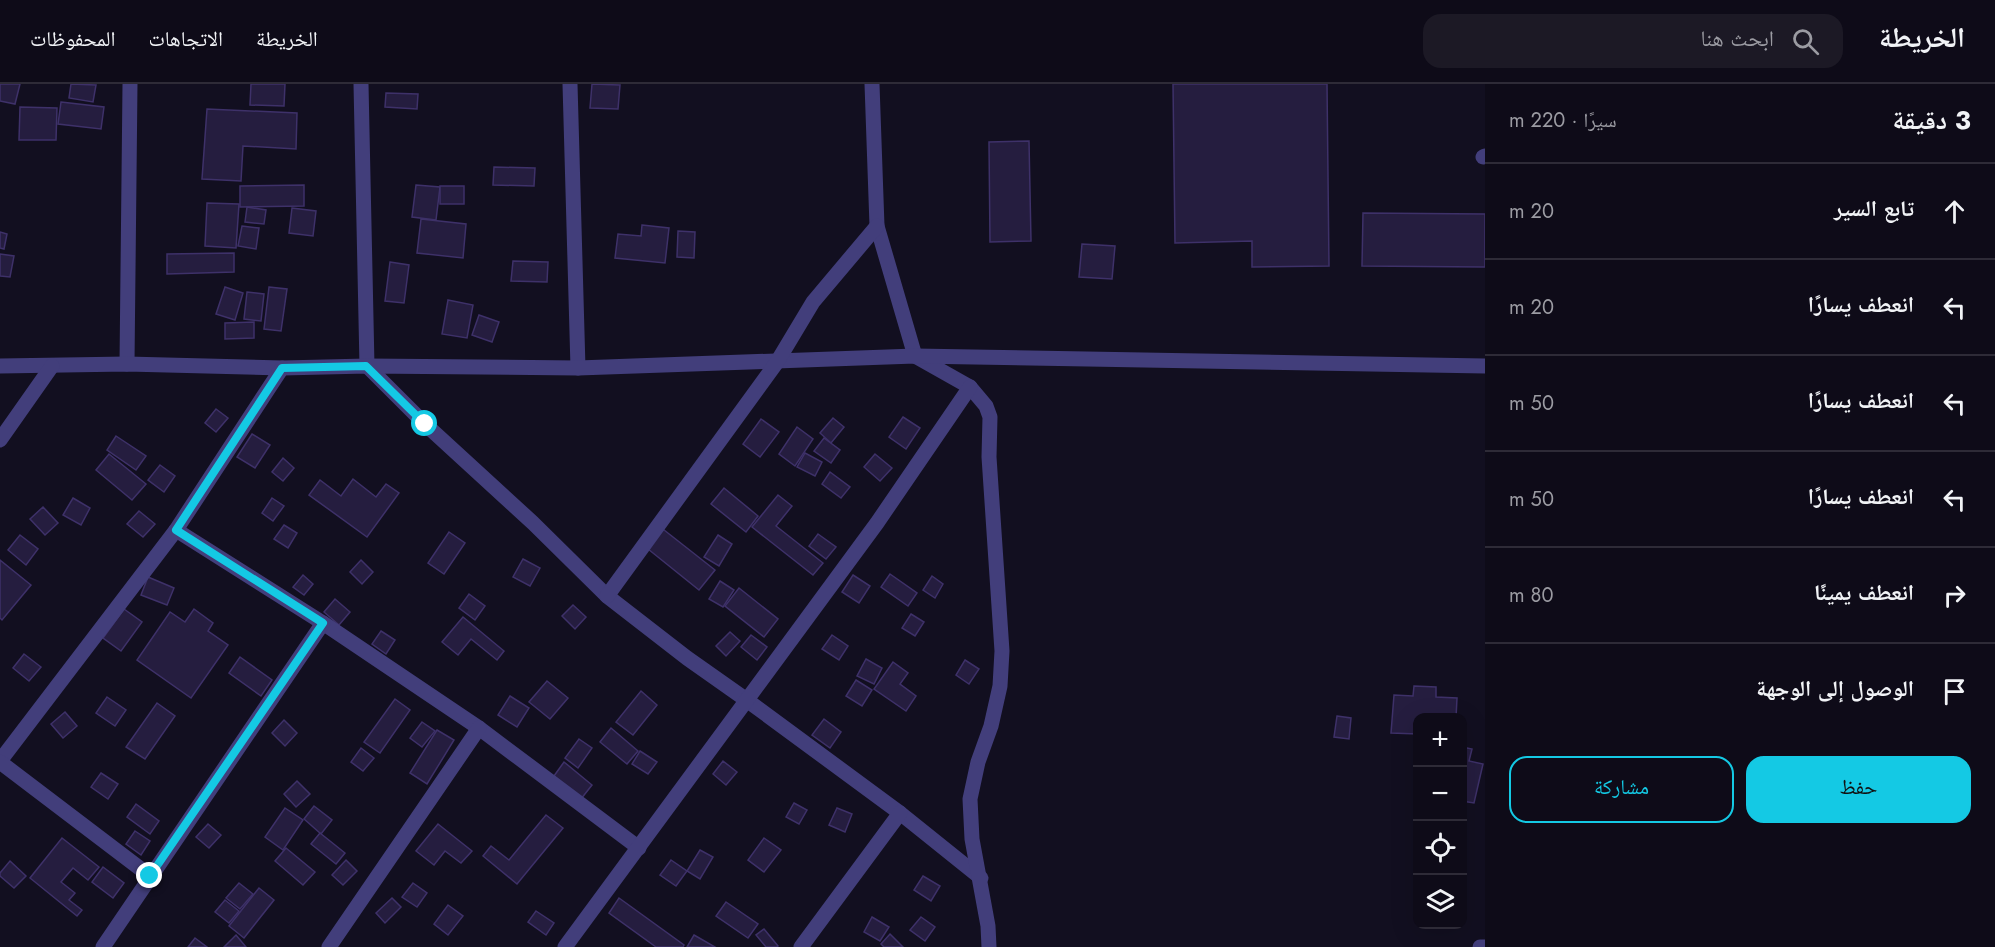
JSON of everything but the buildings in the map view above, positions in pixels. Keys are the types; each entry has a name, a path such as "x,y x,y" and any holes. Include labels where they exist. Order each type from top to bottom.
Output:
{"street":[{"path":"127,364 130,84"},
{"path":"361,84 366,366 607,596 687,658 900,813 981,878"},
{"path":"570,84 578,368"},
{"path":"872,84 877,226 915,356 970,387 986,406 990,417 989,457 1002,651 1000,686 970,799 972,839 981,878 989,947"},
{"path":"607,596 777,362 813,302 877,226"},
{"path":"0,366 127,364 282,368 366,366 578,368 915,356 1485,366"},
{"path":"0,440 52,366"},
{"path":"150,876 0,762 176,530 282,368"},
{"path":"565,947 877,523 970,387"},
{"path":"176,530 323,623 479,728 639,848"},
{"path":"103,947 323,623"},
{"path":"329,947 479,728"},
{"path":"801,947 900,813"},
{"path":"1480,947 1485,947"}],"route":[{"path":"150,876 323,623 176,530 282,368 366,366 425,424"}]}
